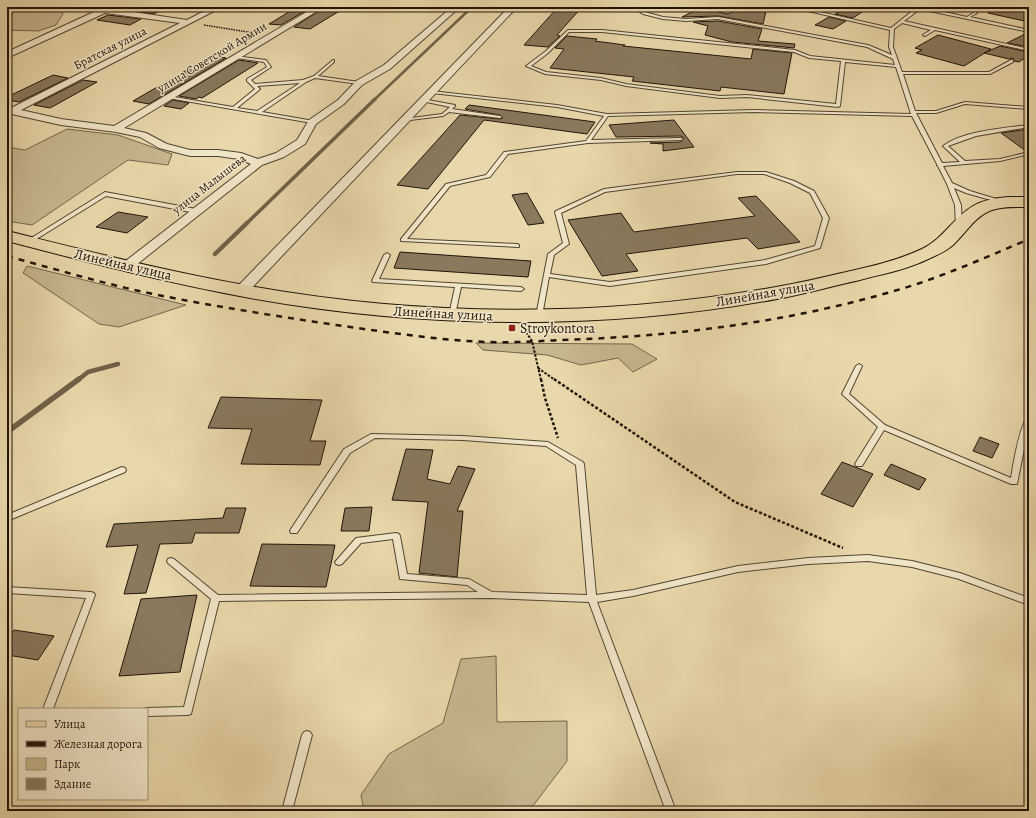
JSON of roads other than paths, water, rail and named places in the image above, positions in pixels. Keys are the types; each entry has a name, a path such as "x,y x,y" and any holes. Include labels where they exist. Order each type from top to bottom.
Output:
{"main road":[{"name":"Линейная улица","path":"7,236 126,266 241,291 287,298 404,312 452,315 539,316 667,308 736,300 817,285 885,268 923,256 947,241 971,216 984,206 1002,202 1029,202"}],"street":[{"path":"82,7 188,22"},
{"path":"7,54 111,7"},
{"name":"Братская улица","path":"10,111 218,7"},
{"name":"улица Советской Армии","path":"116,129 320,7"},
{"name":"улица Малышева","path":"126,266 258,162 280,155 301,142 312,122 341,102 360,83 387,67 456,7"},
{"path":"241,291 513,7"},
{"path":"10,111 61,122 116,129 143,135 162,146 190,153 218,153 241,156 258,162"}],"lane":[{"path":"636,7 640,12 675,20 694,22 718,18 868,46 895,58"},
{"path":"793,7 892,29 918,7 1029,31"},
{"path":"967,18 976,12"},
{"path":"902,22 1029,50"},
{"path":"892,29 891,47 914,114 950,184 958,204 959,228"},
{"path":"925,35 935,29"},
{"path":"843,60 838,106 748,96 720,97 626,85 601,79 545,73 528,66 547,52 568,31 602,31 795,51 809,57 843,60 898,66"},
{"path":"234,108 258,90 248,80 269,67 265,61 236,57"},
{"path":"254,86 304,81 315,77 333,61"},
{"path":"901,73 990,73 1012,62"},
{"path":"315,77 360,83"},
{"path":"259,112 304,81"},
{"path":"432,92 557,106 607,115 754,111 914,114 936,112 965,104 1029,108"},
{"path":"168,97 312,122"},
{"path":"404,120 444,115 453,106 424,100"},
{"path":"448,110 500,117"},
{"path":"588,142 607,115"},
{"path":"964,163 945,146 957,139 987,132 1029,126"},
{"path":"517,246 403,240 448,185 488,176 506,153 588,142 681,139"},
{"path":"939,165 1000,160 1029,153"},
{"path":"539,316 551,254 566,244 558,212 604,191 737,173 764,173 792,182 812,192 826,218 818,247 766,262 610,284 547,275"},
{"path":"950,184 968,192 1002,202"},
{"path":"28,242 105,194 196,212"},
{"path":"387,255 375,281 521,289"},
{"path":"452,315 458,286"},
{"path":"858,366 845,394 882,427 1014,482 1029,419"},
{"path":"859,464 882,427"},
{"path":"294,531 347,451 374,436 463,438 548,444 580,464 592,599 671,811"},
{"path":"7,518 122,470"},
{"path":"340,562 359,540 396,536 402,577 468,582 490,595"},
{"path":"171,561 216,598 490,595 592,599 634,593 738,569 808,561 868,558 912,564 960,576 1029,602"},
{"path":"7,590 91,595 48,708"},
{"path":"148,712 188,711 216,598"},
{"path":"287,811 307,735"}],"waterway":[{"path":"374,100 472,7"},
{"path":"246,224 375,99"},
{"path":"215,254 247,223"},
{"path":"78,380 88,372 118,364"},
{"path":"7,432 79,379"}],"railway":[{"path":"7,256 139,291 237,310 411,335 468,341 512,342 628,337 670,333 795,315 877,296 917,284 1029,239"}],"place":[{"name":"Stroykontora","path":"512,328"}]}
